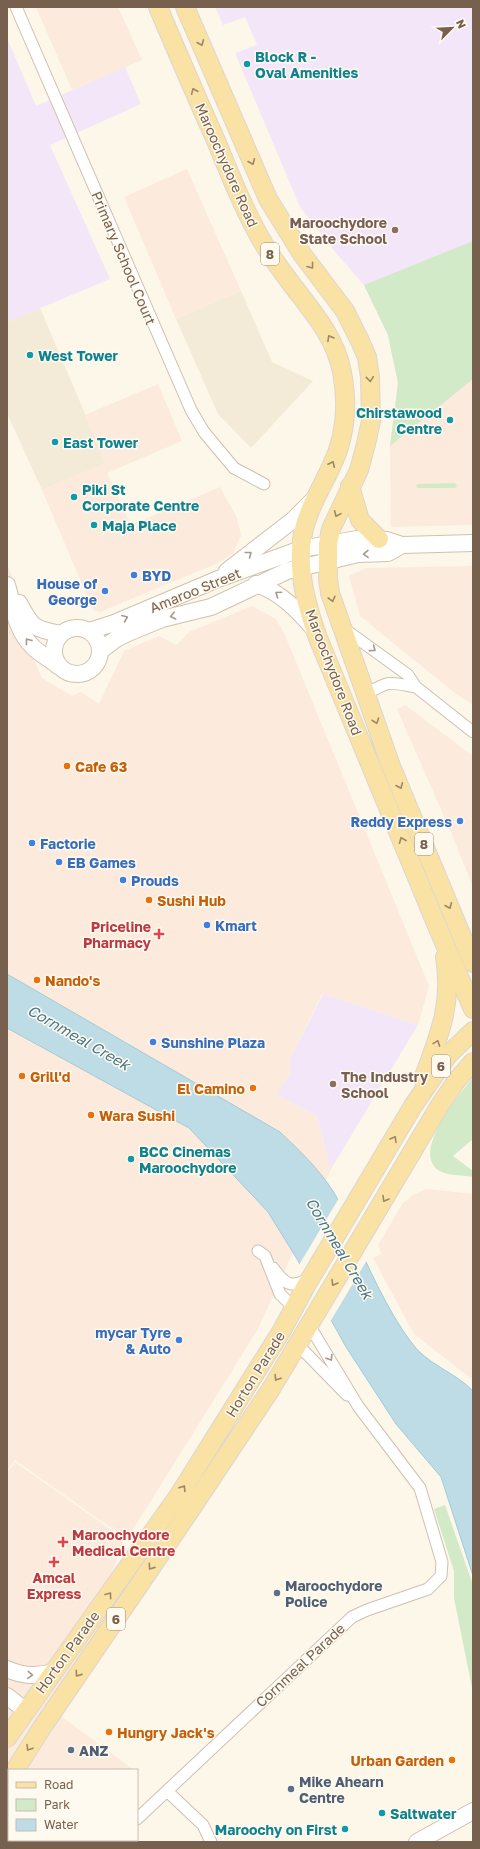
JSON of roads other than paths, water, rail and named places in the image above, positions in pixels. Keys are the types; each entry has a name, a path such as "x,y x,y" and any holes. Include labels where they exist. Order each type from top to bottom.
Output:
{"main road":[{"name":"Maroochydore Road","path":"158,7 252,224 275,261 318,319 333,343 338,357 345,397 344,426 337,455 314,499 306,524 301,558 305,595 315,630 437,926 473,1008"},
{"name":"Maroochydore Road","path":"185,7 268,199 302,254 345,311 360,340 366,358 371,390 371,421 364,455 331,529 328,552 330,593 391,766 473,963"},
{"path":"350,486 360,520 379,540"},
{"path":"413,1106 440,1034 446,1011 445,960 437,926"},
{"name":"Horton Parade","path":"25,1710 179,1495 281,1332 309,1279 349,1215 413,1106 448,1055 473,1031"},
{"name":"Horton Parade","path":"42,1726 189,1512 298,1345 320,1306 457,1080 473,1062"},
{"path":"374,1171 405,1165"},
{"path":"294,1308 307,1309 320,1306"},
{"path":"294,1308 309,1325"},
{"path":"294,1308 293,1328 298,1345"},
{"path":"25,1710 42,1726"},
{"name":"6","path":"8,1733 25,1710"},
{"path":"8,1733 42,1726"},
{"name":"6","path":"16,1769 42,1726"}],"street":[{"name":"Primary School Court","path":"16,7 191,410 204,432 234,468 264,484"},
{"path":"218,579 293,520 314,499"},
{"path":"328,552 347,540 387,540 402,545 473,543"},
{"path":"301,558 328,552 358,554 388,553 402,545"},
{"name":"Amaroo Street","path":"89,631 121,620 218,579 301,558"},
{"name":"Amaroo Street","path":"100,651 116,639 150,624 171,616 205,609 256,584 287,571 301,558"},
{"path":"7,584 32,625 45,631 61,634"},
{"path":"7,584 17,620 24,636 40,653 58,666 70,674 83,674 95,666 100,651 96,638 89,631 76,628 70,629 61,634 55,642 54,649 54,656 58,666"},
{"path":"256,584 271,589 281,596 315,630"},
{"path":"341,626 408,675 416,688 473,732"},
{"path":"366,694 390,682 396,682 416,688"},
{"path":"258,1251 265,1256 278,1292 285,1301 294,1308"},
{"path":"268,1263 287,1283 294,1284 309,1279"},
{"name":"Cornmeal Parade","path":"138,1818 352,1617 367,1610 428,1589 435,1584 441,1576 442,1562 420,1488 356,1404 309,1325"},
{"name":"Cornmeal Parade","path":"298,1345 356,1404"},
{"path":"7,1669 26,1675 37,1675 53,1672"},
{"path":"7,1696 25,1710"},
{"path":"167,1791 203,1825 211,1842"},
{"path":"417,1842 473,1811"}],"water":[{"name":"Cornmeal Creek","path":"7,974 280,1132 315,1167 338,1200 386,1302 411,1342 424,1356 458,1378 473,1391 473,1576 441,1477 396,1424 346,1347 297,1259 268,1212 189,1128 7,1028"}],"place":[{"name":"Block R - Oval Amenities","path":"247,64"},
{"name":"Maroochydore State School","path":"395,230"},
{"name":"West Tower","path":"30,355"},
{"name":"Chirstawood Centre","path":"450,420"},
{"name":"East Tower","path":"55,442"},
{"name":"Piki St Corporate Centre","path":"74,497"},
{"name":"Maja Place","path":"94,525"},
{"name":"BYD","path":"134,575"},
{"name":"House of George","path":"105,591"},
{"name":"Cafe 63","path":"67,766"},
{"name":"Reddy Express","path":"460,821"},
{"name":"Factorie","path":"32,843"},
{"name":"EB Games","path":"59,862"},
{"name":"Prouds","path":"123,880"},
{"name":"Sushi Hub","path":"149,900"},
{"name":"Kmart","path":"207,925"},
{"name":"Priceline Pharmacy","path":"159,934"},
{"name":"Nando's","path":"37,980"},
{"name":"Sunshine Plaza","path":"153,1042"},
{"name":"Grill'd","path":"22,1076"},
{"name":"The Industry School","path":"333,1084"},
{"name":"El Camino","path":"253,1088"},
{"name":"Wara Sushi","path":"91,1115"},
{"name":"BCC Cinemas Maroochydore","path":"131,1159"},
{"name":"mycar Tyre & Auto","path":"179,1340"},
{"name":"Maroochydore Medical Centre","path":"63,1542"},
{"name":"Amcal Express","path":"54,1562"},
{"name":"Maroochydore Police","path":"277,1593"},
{"name":"Hungry Jack's","path":"109,1732"},
{"name":"ANZ","path":"71,1750"},
{"name":"Urban Garden","path":"452,1760"},
{"name":"Mike Ahearn Centre","path":"291,1789"},
{"name":"Saltwater","path":"382,1813"},
{"name":"Maroochy on First","path":"345,1829"}]}
